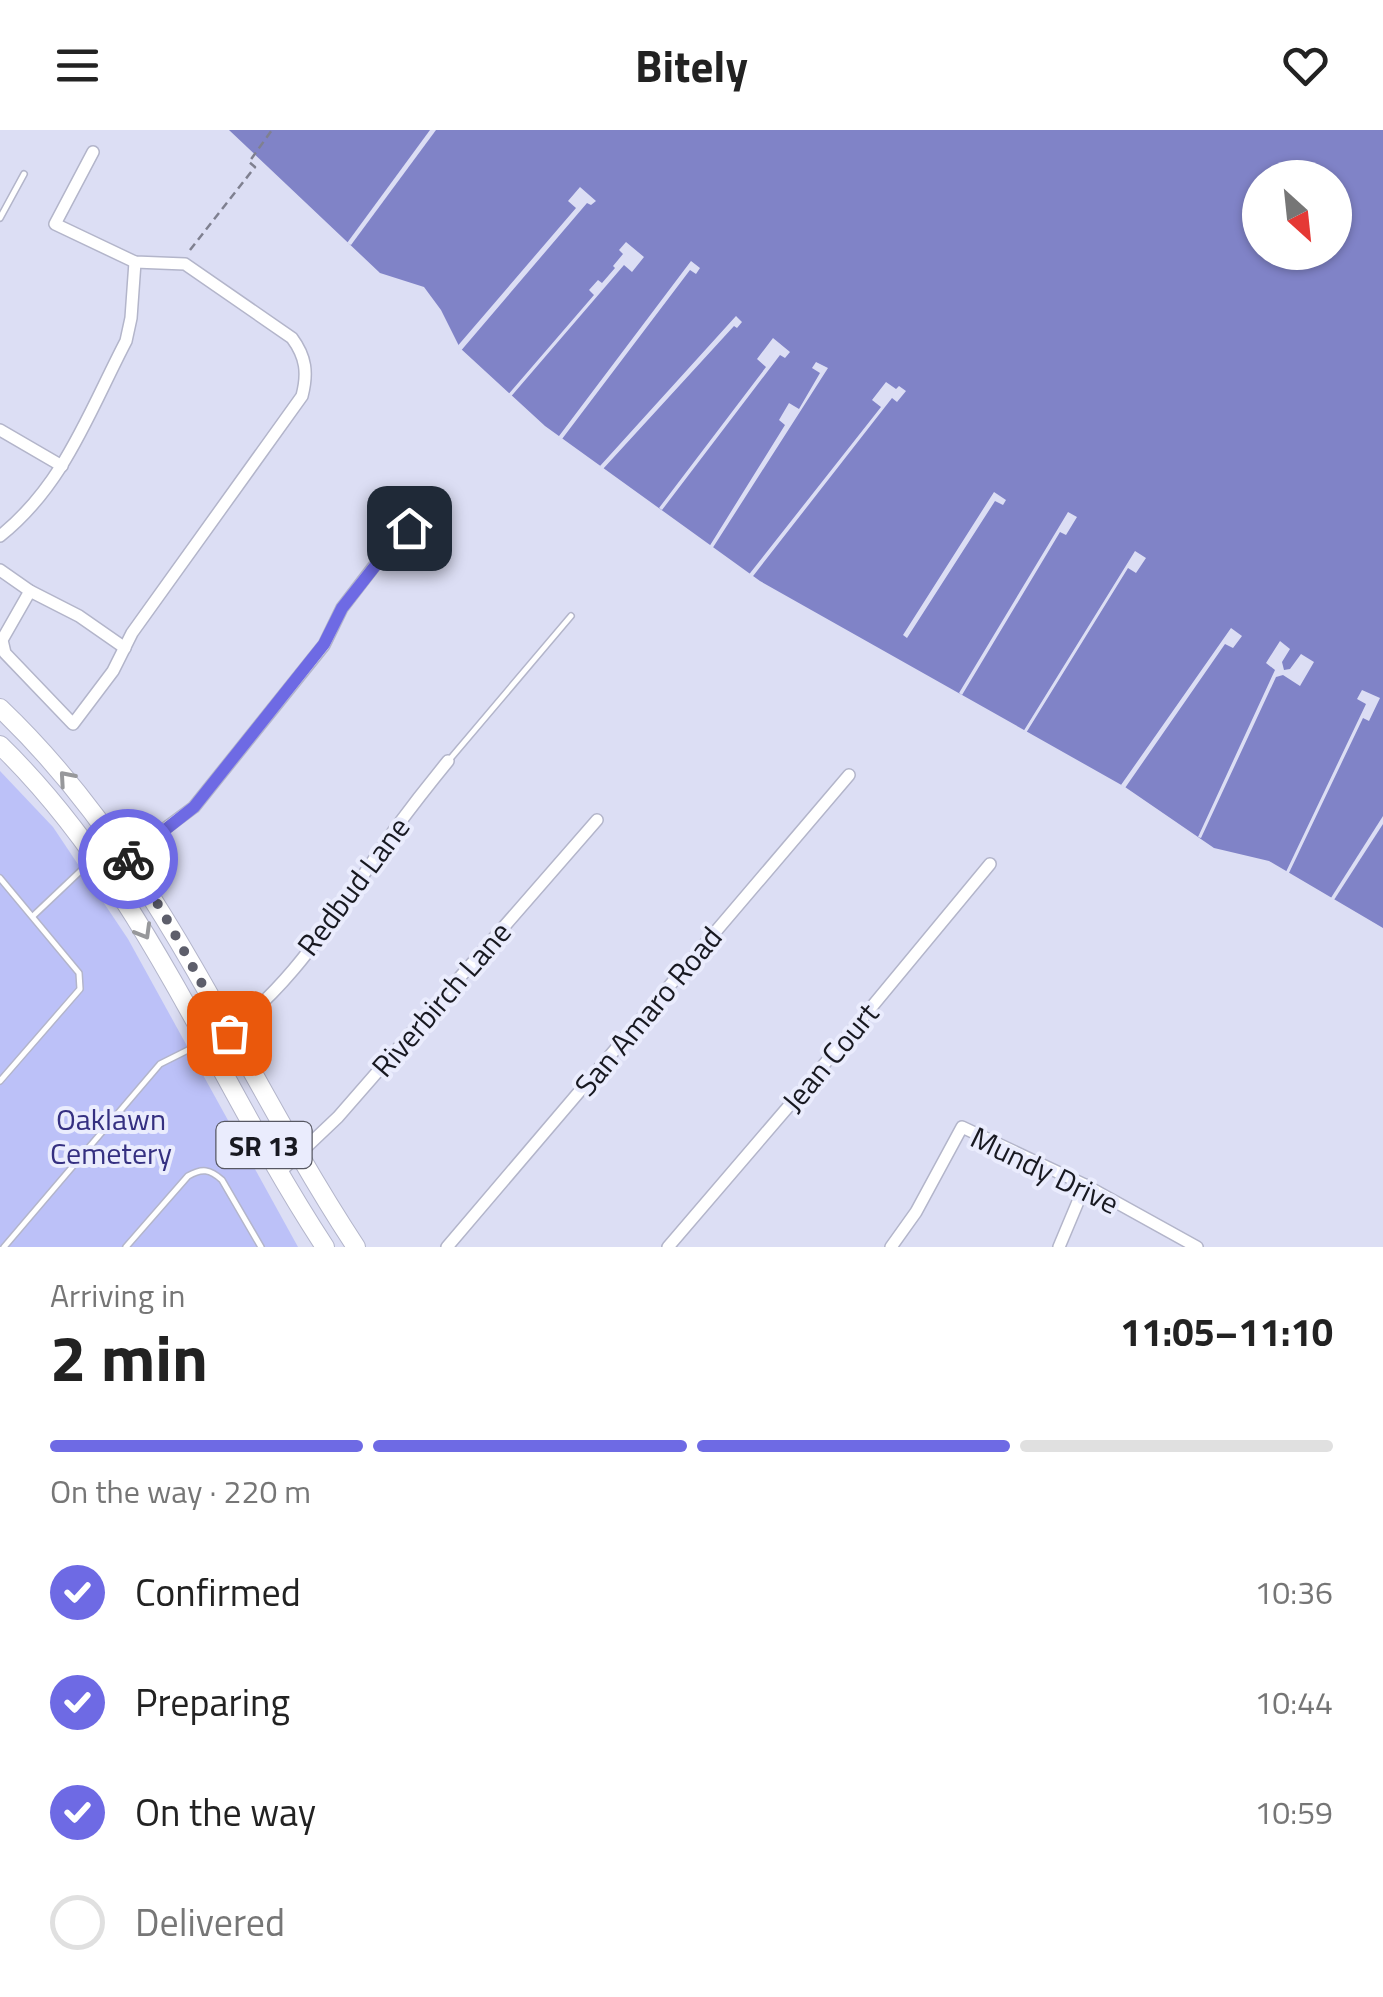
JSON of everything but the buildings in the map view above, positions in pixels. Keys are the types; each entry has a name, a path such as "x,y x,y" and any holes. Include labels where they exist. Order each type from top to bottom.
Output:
{"main road":[{"name":"SR 13","path":"0,708 62,773 127,857 356,1247"},
{"name":"SR 13","path":"0,744 34,778 96,856 132,910 317,1244"}],"street":[{"path":"30,592 2,640 5,653 72,724 113,671 132,633 302,396 306,380 302,351 292,338 194,269 175,263 135,262 54,224 93,152"},
{"path":"0,536 49,489 126,341 135,262"},
{"path":"0,430 28,450 62,466"},
{"path":"127,857 194,807 324,644 353,594 409,528"},
{"path":"0,570 125,648"},
{"name":"Redbud Lane","path":"206,1042 229,1033 278,986 448,761"},
{"name":"San Amaro Road","path":"447,1247 850,776"},
{"name":"Riverbirch Lane","path":"280,1173 338,1117 597,820"},
{"name":"Jean Court","path":"668,1247 990,864"},
{"name":"Mundy Drive","path":"892,1247 916,1212 962,1126 1086,1185 1197,1247"},
{"path":"1059,1247 1086,1185"}],"lane":[{"path":"0,218 24,174"},
{"path":"448,761 571,616"},
{"path":"32,916 96,856"},
{"path":"0,878 79,973 81,981 80,989 0,1080"},
{"path":"4,1247 160,1064 206,1042"},
{"path":"126,1247 188,1176 200,1170 212,1172 222,1180 261,1247"}],"path":[{"path":"188,256 255,167 249,162 272,130"}],"green space":[{"name":"Oaklawn Cemetery","path":"0,771 53,827 128,939 298,1247 0,1247"}],"shaded area":[{"path":"229,130 1383,130 1383,928 1269,861 1214,848 1125,787 760,581 545,426 460,348 424,287 380,273"}],"pier":[{"path":"430,130 436,130 351,245 347,243"},
{"path":"580,187 596,201 587,203 459,353 455,349 576,208 568,201"},
{"path":"626,242 644,257 632,272 624,265 508,400 506,397 594,295 589,290 598,280 602,283 615,268 623,254 619,250"},
{"path":"691,261 700,268 696,274 690,270 559,443 556,440"},
{"path":"736,316 742,322 737,328 734,326 603,469 600,466"},
{"path":"773,338 790,352 785,358 780,355 662,510 659,508 766,367 757,359"},
{"path":"816,362 828,368 712,549 709,547 785,425 779,420 789,403 799,409 820,373 812,368"},
{"path":"886,382 906,391 897,402 892,398 750,580 747,577 881,407 872,400"},
{"path":"994,492 1006,500 1003,505 995,501 907,638 903,635"},
{"path":"1068,512 1077,517 1066,535 1060,532 962,695 959,693"},
{"path":"1135,551 1146,558 1136,573 1128,568 1026,733 1023,732"},
{"path":"1231,628 1242,636 1233,648 1225,644 1125,788 1121,785"},
{"path":"1280,641 1290,649 1282,662 1284,670 1290,669 1301,654 1314,662 1300,686 1283,675 1276,677 1201,838 1198,837 1275,670 1266,663"},
{"path":"1362,690 1380,698 1369,721 1363,718 1288,875 1285,874 1366,704 1357,699"},
{"path":"1383,816 1383,824 1332,903 1329,901"}],"way so far":[{"path":"128,859 161,909 229,1033"}],"route":[{"path":"128,859 194,807 324,644 342,608 409,528"}]}
